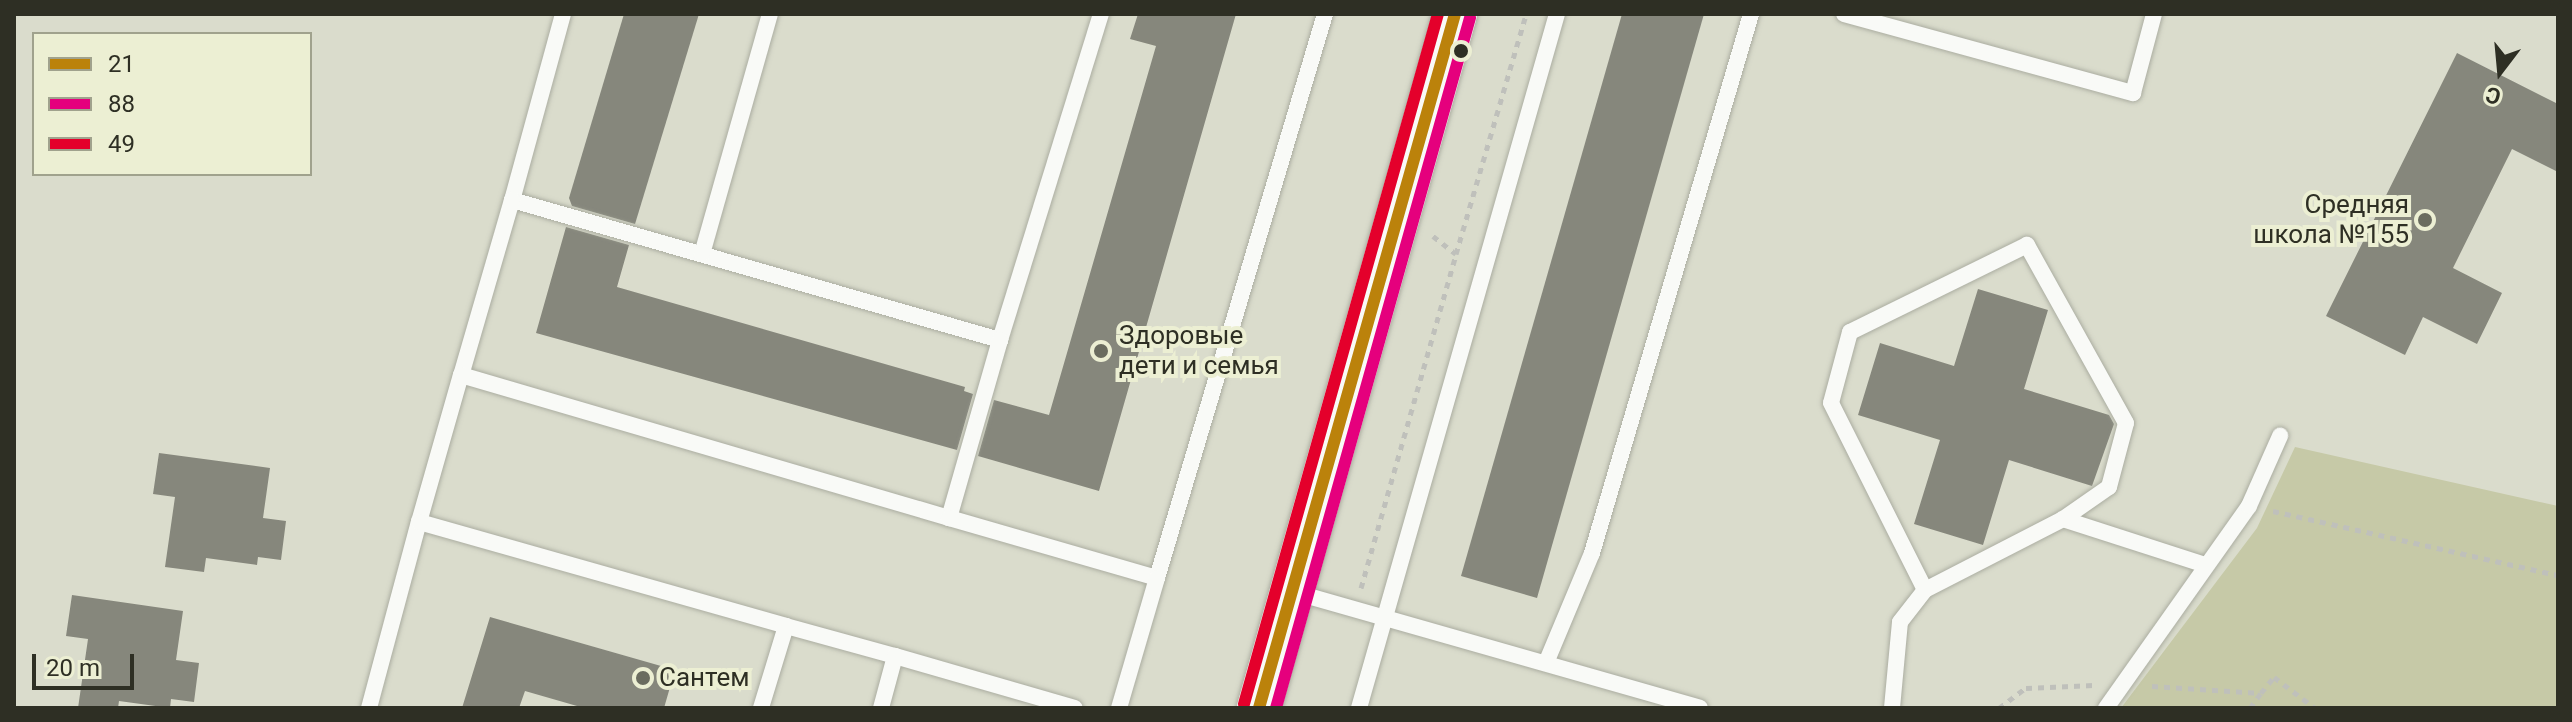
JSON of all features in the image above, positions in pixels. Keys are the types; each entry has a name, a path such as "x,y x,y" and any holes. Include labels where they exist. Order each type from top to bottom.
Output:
{"main road":[{"path":"1259,708 1455,14"}],"lane":[{"path":"369,708 563,14"},
{"path":"702,254 770,14"},
{"path":"949,518 1000,340 1101,14"},
{"path":"1119,708 1325,14"},
{"path":"1359,708 1557,14"},
{"path":"1546,663 1592,553 1751,14"},
{"path":"1844,14 2133,93 2154,14"},
{"path":"512,200 1000,340"},
{"path":"1892,708 1900,622 1925,590 2063,519 2109,487 2126,423 2027,245 1850,332 1831,403 1925,590"},
{"path":"461,375 1157,578"},
{"path":"2106,708 2249,506 2280,436"},
{"path":"2063,519 2205,565"},
{"path":"419,522 1075,708"},
{"path":"1293,592 1700,708"},
{"path":"761,708 786,626"},
{"path":"881,708 895,656"}],"path":[{"path":"1429,233 1456,254 1526,14"},
{"path":"2249,506 2558,575"},
{"path":"2250,708 2274,677 2315,708"},
{"path":"1999,708 2026,688 2123,684 2261,693"}],"green space":[{"path":"2295,447 2558,506 2558,708 2121,708 2257,528"}],"building":[{"path":"624,14 699,14 635,224 572,206 569,198"},
{"path":"1138,14 1236,14 1099,491 978,456 994,400 1049,415 1156,46 1130,39"},
{"path":"1622,14 1704,14 1537,598 1461,576"},
{"name":"Средняя школа №155","path":"2457,53 2558,104 2558,172 2512,149 2453,268 2502,293 2477,344 2423,317 2405,355 2326,316"},
{"path":"566,227 629,245 617,287 965,387 964,391 973,394 957,450 536,333"},
{"path":"1978,289 2048,310 2024,389 2109,415 2114,424 2092,486 2009,460 1983,545 1914,524 1940,440 1858,415 1880,343 1954,366"},
{"path":"159,453 270,468 263,518 286,521 281,560 258,557 257,565 206,558 204,572 165,567 175,497 153,494"},
{"path":"72,595 183,611 176,660 199,663 194,702 171,699 170,708 119,701 118,708 78,708 88,639 66,636"},
{"path":"490,617 675,670 664,708 584,708 525,691 519,708 462,708"}],"transit line":[{"name":"49","path":"1244,704 1438,14"},
{"name":"21","path":"1259,708 1455,14"},
{"name":"88","path":"1276,708 1470,18"}],"place":[{"name":"Средняя школа №155","path":"2425,220"},
{"name":"Здоровые дети и семья","path":"1101,351"},
{"name":"Сантем","path":"643,678"}]}
